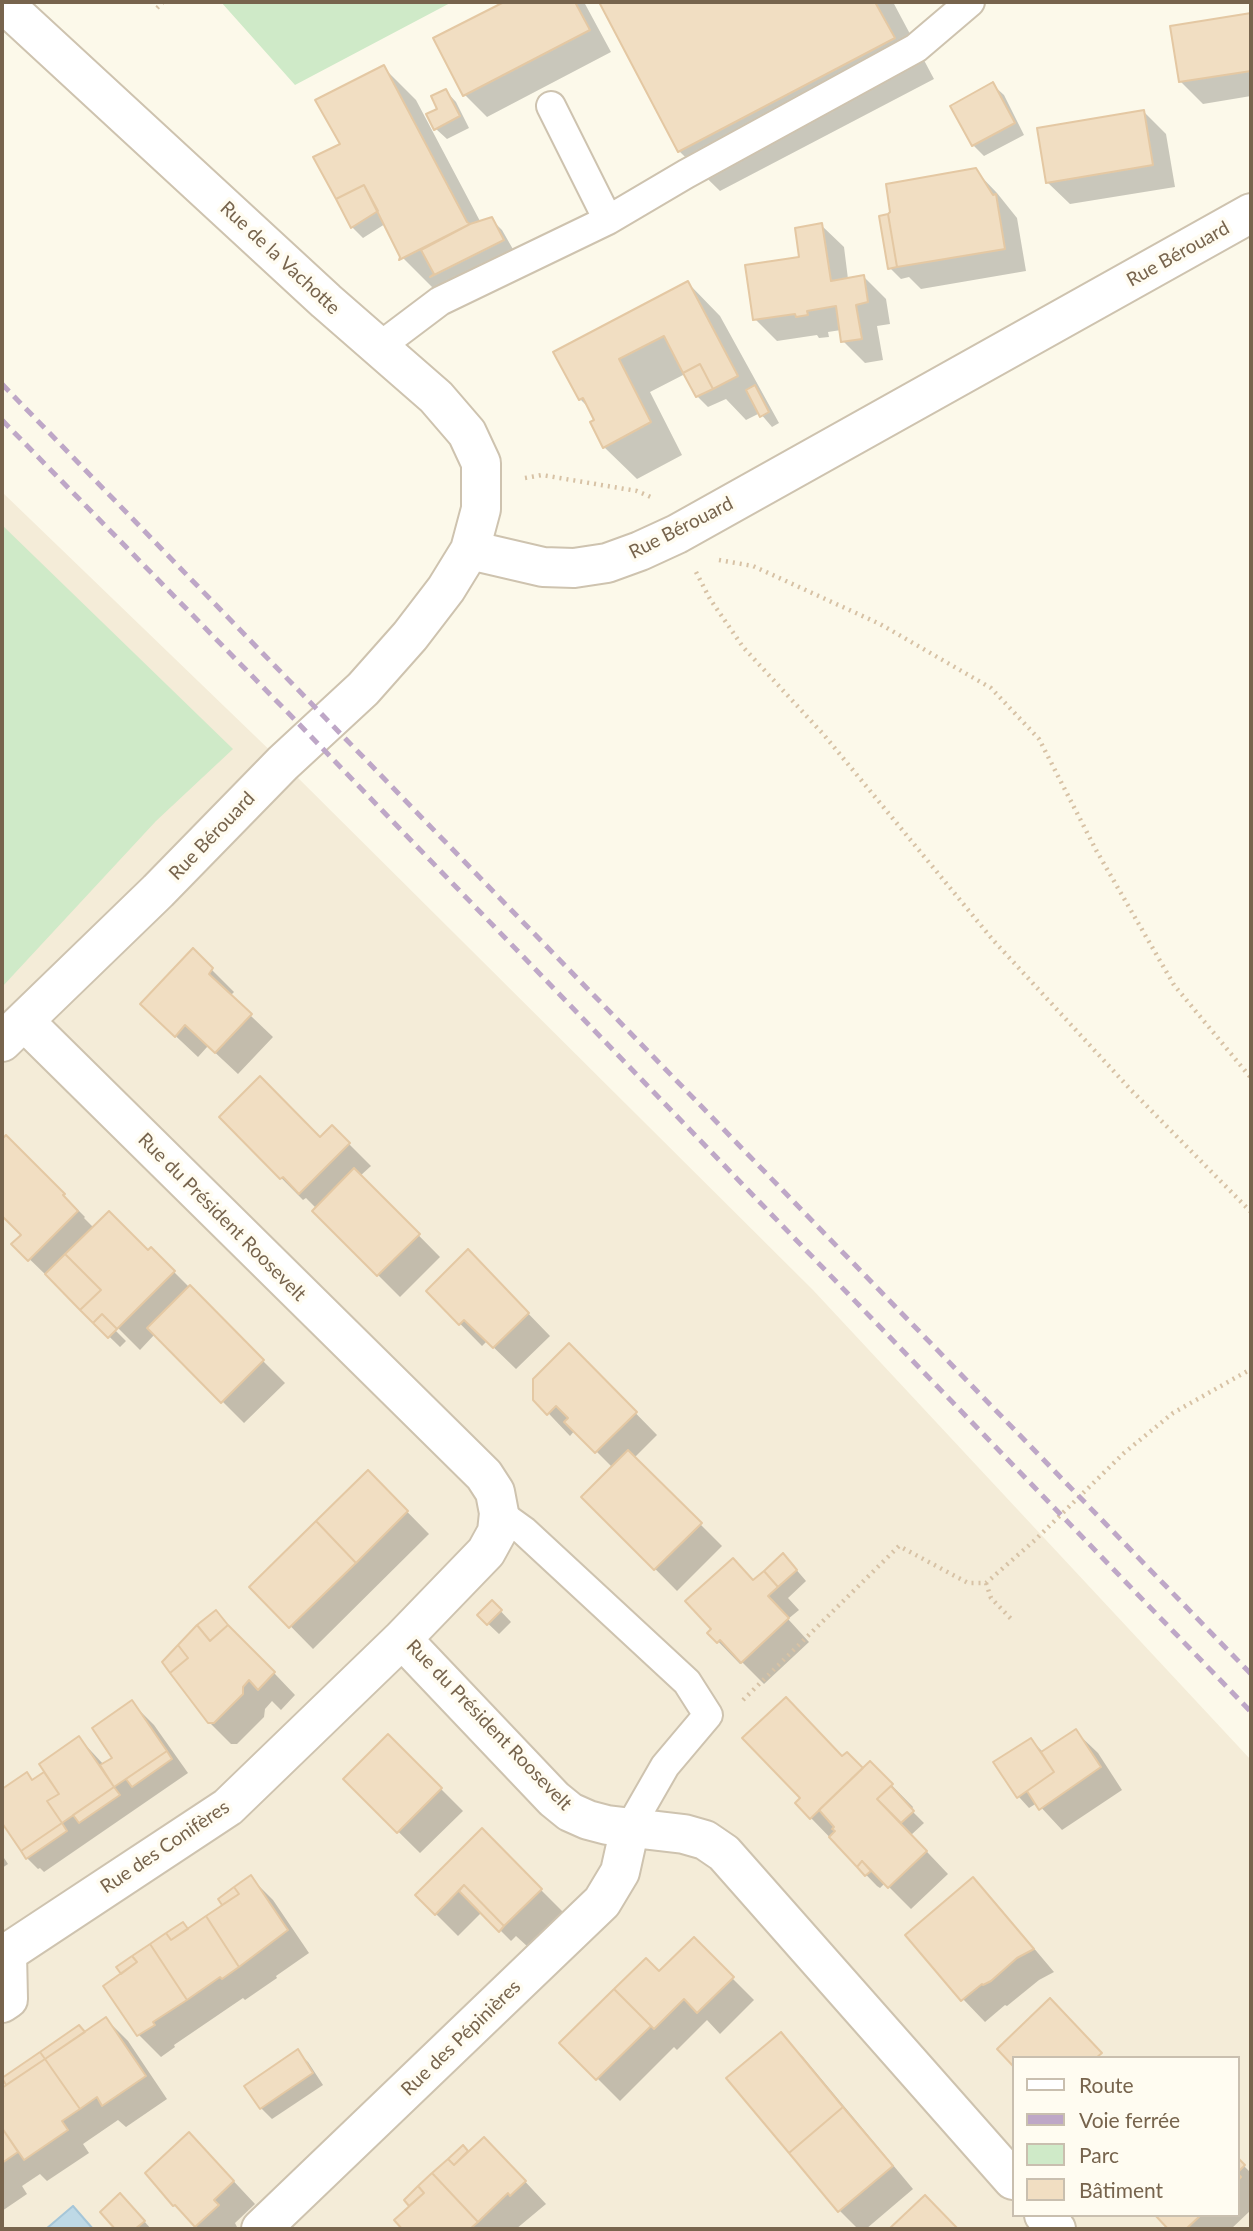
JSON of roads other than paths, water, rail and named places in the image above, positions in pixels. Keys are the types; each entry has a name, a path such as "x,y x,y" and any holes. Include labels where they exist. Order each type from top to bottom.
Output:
{"street":[{"name":"Rue de la Vachotte","path":"2,2 436,397 467,433 481,463 482,486 481,509 470,550"},
{"name":"Rue Bérouard","path":"13,1032 158,891 283,763 363,689 410,636 446,589 470,550 543,567 574,568 607,563 640,551 682,544 1251,213"},
{"name":"Rue du Président Roosevelt","path":"13,1032 484,1475 495,1492 499,1513 497,1532 486,1552 402,1639 554,1800 570,1812 607,1825 684,1833 705,1840 724,1853 1012,2179"},
{"name":"Rue des Conifères","path":"2,2003 8,1999 4,1952 228,1807 402,1639"},
{"name":"Rue des Pépinières","path":"261,2229 603,1902 620,1872 630,1826"}],"lane":[{"path":"379,347 440,301 608,220 686,174 916,48 970,2"},
{"path":"551,106 608,220"},
{"path":"499,1513 524,1531 687,1682 708,1715 665,1766 630,1826"}],"water":[{"path":"73,2206 93,2229 46,2229"}],"railway":[{"path":"2,384 1251,1674"},
{"path":"2,420 298,723 1251,1712"}]}
